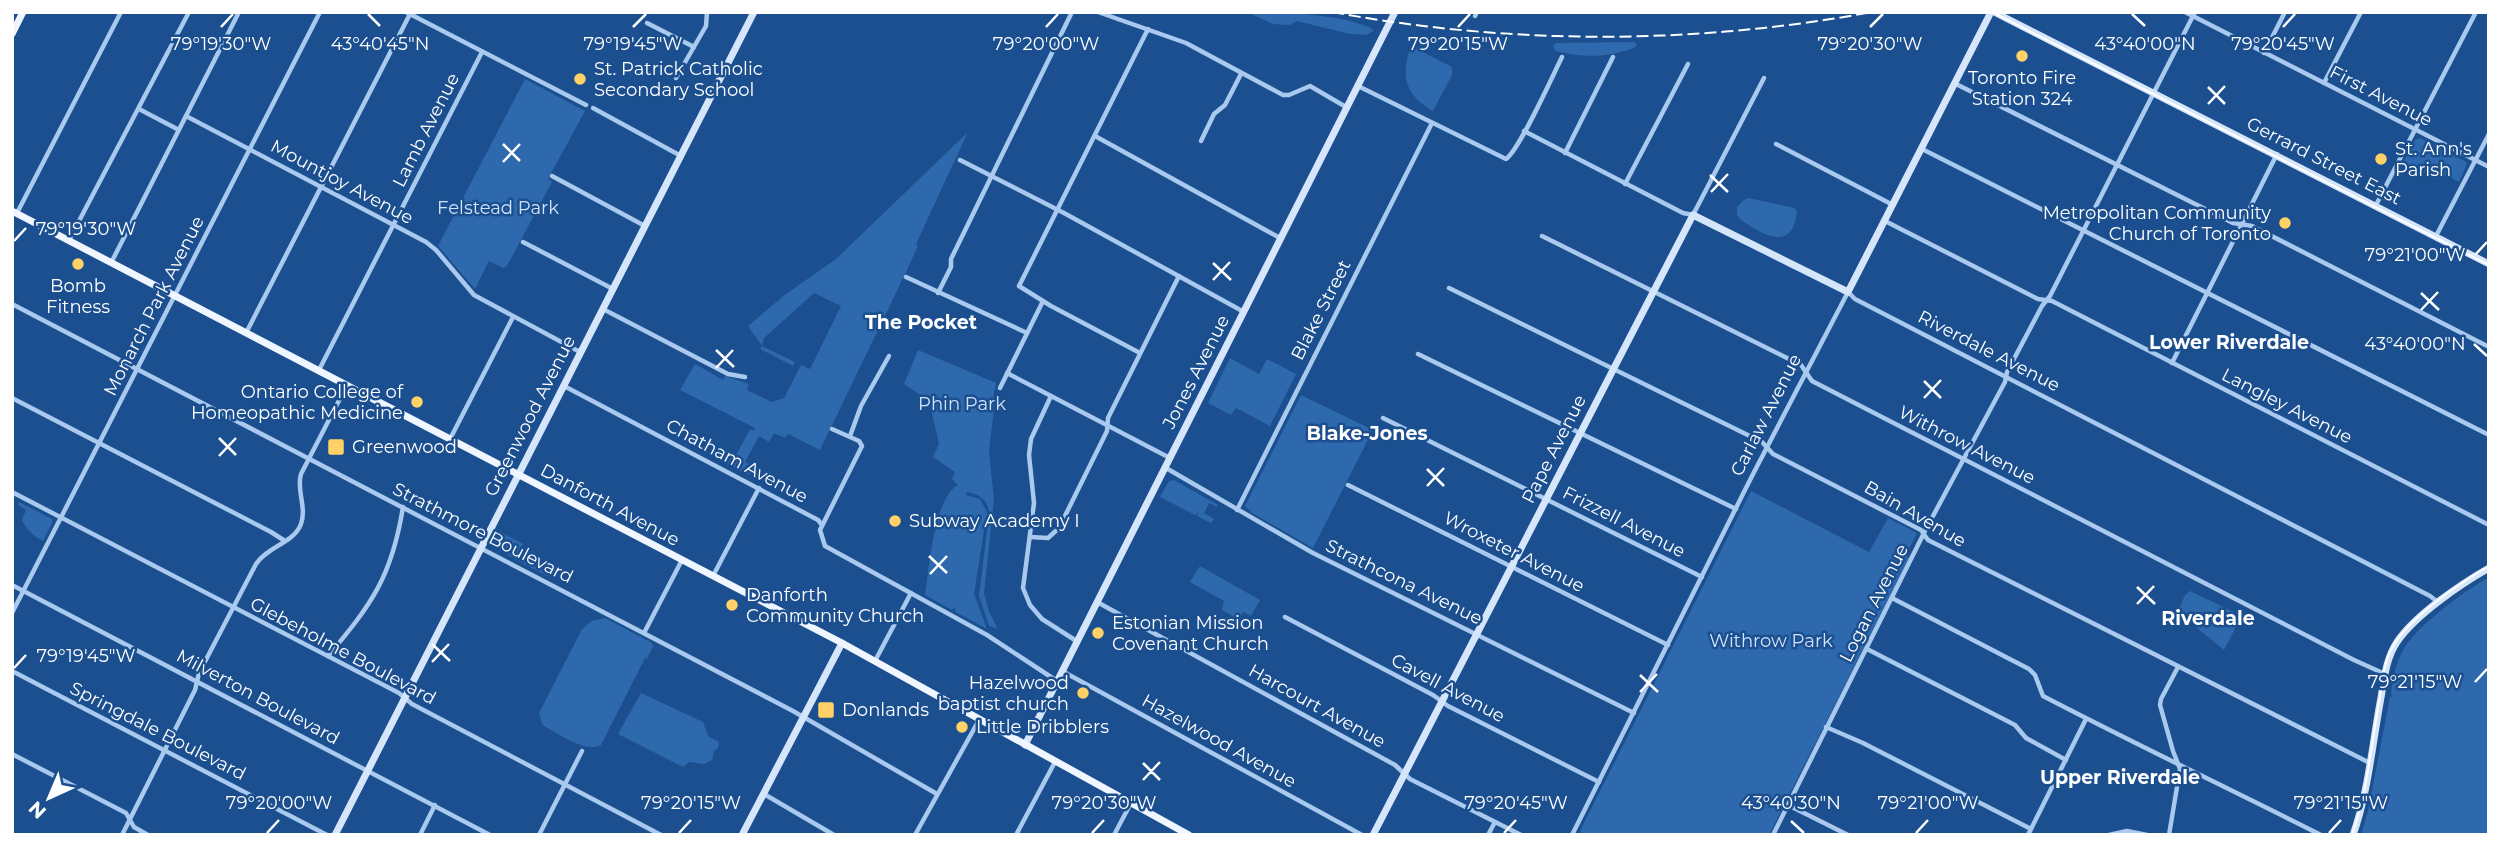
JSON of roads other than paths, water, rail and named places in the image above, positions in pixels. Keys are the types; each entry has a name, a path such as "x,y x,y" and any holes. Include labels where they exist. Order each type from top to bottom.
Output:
{"main road":[{"path":"12,34 23,12"},
{"name":"Greenwood Avenue","path":"335,835 754,12"},
{"name":"Jones Avenue","path":"1025,745 1395,12"},
{"name":"Carlaw Avenue","path":"1848,292 1993,12"},
{"name":"Gerrard Street East","path":"1993,12 2489,264"},
{"name":"Danforth Avenue","path":"14,212 842,643 1189,835"},
{"name":"Pape Avenue","path":"1373,835 1693,215"},
{"name":"Riverdale Avenue","path":"1693,215 1848,292"},
{"path":"2353,835 2361,810 2385,674 2398,640 2462,583 2489,568"},
{"path":"742,835 842,643"}],"street":[{"path":"14,212 121,12"},
{"path":"69,240 190,12"},
{"path":"111,263 239,12"},
{"name":"Monarch Park Avenue","path":"12,613 320,12"},
{"path":"676,78 706,26 706,12"},
{"path":"938,293 951,267 951,259 1072,12"},
{"path":"1098,12 1186,43 1283,95 1310,86 1347,107"},
{"name":"First Avenue","path":"2185,12 2194,14 2264,53 2489,167"},
{"path":"2264,53 2285,12"},
{"path":"2324,83 2361,12"},
{"path":"2376,205 2476,12"},
{"path":"246,333 408,13 586,104"},
{"name":"Logan Avenue","path":"1773,835 1963,458 2194,14"},
{"path":"647,23 694,47"},
{"path":"1140,353 1019,286 1148,29"},
{"name":"Lamb Avenue","path":"319,370 482,52"},
{"path":"1358,86 1506,159 1512,153 1562,57"},
{"path":"1565,153 1613,57"},
{"path":"1625,184 1688,64"},
{"path":"1201,141 1214,114 1225,105 1241,74"},
{"name":"Pape Avenue","path":"1693,215 1764,78"},
{"path":"1956,84 2233,223 2252,226 2489,347"},
{"path":"593,108 682,156"},
{"path":"139,109 178,130"},
{"name":"Mountjoy Avenue","path":"186,116 433,247 474,295 580,352"},
{"name":"Blake Street","path":"1237,510 1432,123"},
{"name":"Riverdale Avenue","path":"1524,131 1683,213 1693,215"},
{"path":"2435,236 2489,134"},
{"path":"1094,136 1281,239"},
{"path":"1776,144 1893,205"},
{"path":"1922,149 2489,435"},
{"path":"2172,363 2277,154"},
{"path":"960,160 1244,312"},
{"path":"552,176 645,226"},
{"name":"Langley Avenue","path":"1885,220 2038,299 2052,301 2489,525"},
{"name":"Withrow Avenue","path":"1542,236 1801,365 1812,381 2385,674"},
{"path":"523,242 613,289"},
{"path":"1030,537 1048,538 1056,532 1107,431 1108,418 1179,276"},
{"path":"906,277 1027,333"},
{"name":"Bain Avenue","path":"1449,288 1768,447 1773,454 1921,530 1930,541 2370,763"},
{"name":"Riverdale Avenue","path":"1848,292 1855,299 2439,603"},
{"name":"Carlaw Avenue","path":"1573,835 1848,292"},
{"path":"1000,388 1043,301"},
{"name":"Strathmore Boulevard","path":"12,304 644,633 937,794"},
{"path":"603,309 728,374 745,377"},
{"path":"450,439 513,317"},
{"path":"1418,354 1736,509"},
{"path":"850,436 861,406 890,356"},
{"path":"1007,373 1170,458"},
{"path":"122,835 165,751 199,673 261,555 295,533 302,522 300,479 347,385"},
{"name":"Chatham Avenue","path":"563,385 818,520 822,525 820,535 825,546 988,635 1058,681"},
{"path":"1051,396 1035,425 1030,447 1034,491 1023,588 1026,599 1035,612 1049,625 1078,642"},
{"path":"12,398 285,541"},
{"name":"Frizzell Avenue","path":"1383,418 1702,577"},
{"path":"822,525 862,446 862,443 850,436 832,429"},
{"name":"Strathcona Avenue","path":"1166,468 1313,553 1634,713"},
{"name":"Wroxeter Avenue","path":"1348,485 1668,645"},
{"path":"713,576 759,488"},
{"name":"Glebeholme Boulevard","path":"12,492 328,656 405,697 412,704 661,835"},
{"path":"328,656 363,614 378,590 398,533 402,507"},
{"path":"644,633 682,560"},
{"name":"Milverton Boulevard","path":"12,585 491,835"},
{"path":"875,662 911,593"},
{"path":"1892,598 2024,666 2035,675 2042,695 2321,835"},
{"name":"Harcourt Avenue","path":"1097,602 1395,765 1410,779 1521,835"},
{"name":"Cavell Avenue","path":"1285,617 1442,702 1599,782"},
{"path":"1867,649 2015,725 2026,738 2066,760"},
{"path":"2169,835 2180,773 2160,705 2178,667"},
{"name":"Springdale Boulevard","path":"12,671 327,835"},
{"name":"Hazelwood Avenue","path":"1062,671 1362,835"},
{"path":"1826,727 2030,832 2087,719"},
{"path":"915,835 979,720"},
{"path":"539,835 582,751"},
{"path":"12,754 124,812 134,827 148,835"},
{"path":"1016,835 1055,762"},
{"path":"764,794 834,835"},
{"path":"1114,835 1131,803"},
{"path":"420,835 435,805"},
{"path":"1788,805 1848,835"},
{"path":"1488,835 1494,822"},
{"path":"2109,835 2127,831 2147,835"}],"tram line":[{"path":"1992,12 2489,265"},
{"path":"2352,835 2365,786 2383,676 2391,650 2398,638 2421,614 2489,566"}],"railway":[{"path":"1332,12 1466,31 1602,37 1738,31 1872,12"}],"place":[{"name":"Toronto Fire Station 324","path":"2022,56"},
{"name":"St. Patrick Catholic Secondary School","path":"580,79"},
{"name":"St. Ann's Parish","path":"2381,159"},
{"name":"Metropolitan Community Church of Toronto","path":"2285,223"},
{"name":"Bomb Fitness","path":"78,264"},
{"name":"Ontario College of Homeopathic Medicine","path":"417,402"},
{"name":"Greenwood","path":"336,447"},
{"name":"Subway Academy I","path":"895,521"},
{"name":"Danforth Community Church","path":"732,605"},
{"name":"Estonian Mission Covenant Church","path":"1098,633"},
{"name":"Hazelwood baptist church","path":"1083,693"},
{"name":"Donlands","path":"826,710"},
{"name":"Little Dribblers","path":"962,727"}],"district":[{"name":"The Pocket","path":"921,322"},
{"name":"Lower Riverdale","path":"2229,342"},
{"name":"Blake-Jones","path":"1367,433"},
{"name":"Riverdale","path":"2208,618"},
{"name":"Upper Riverdale","path":"2120,777"}],"park label":[{"name":"Felstead Park","path":"498,208"},
{"name":"Phin Park","path":"962,404"},
{"name":"Withrow Park","path":"1771,641"}]}
